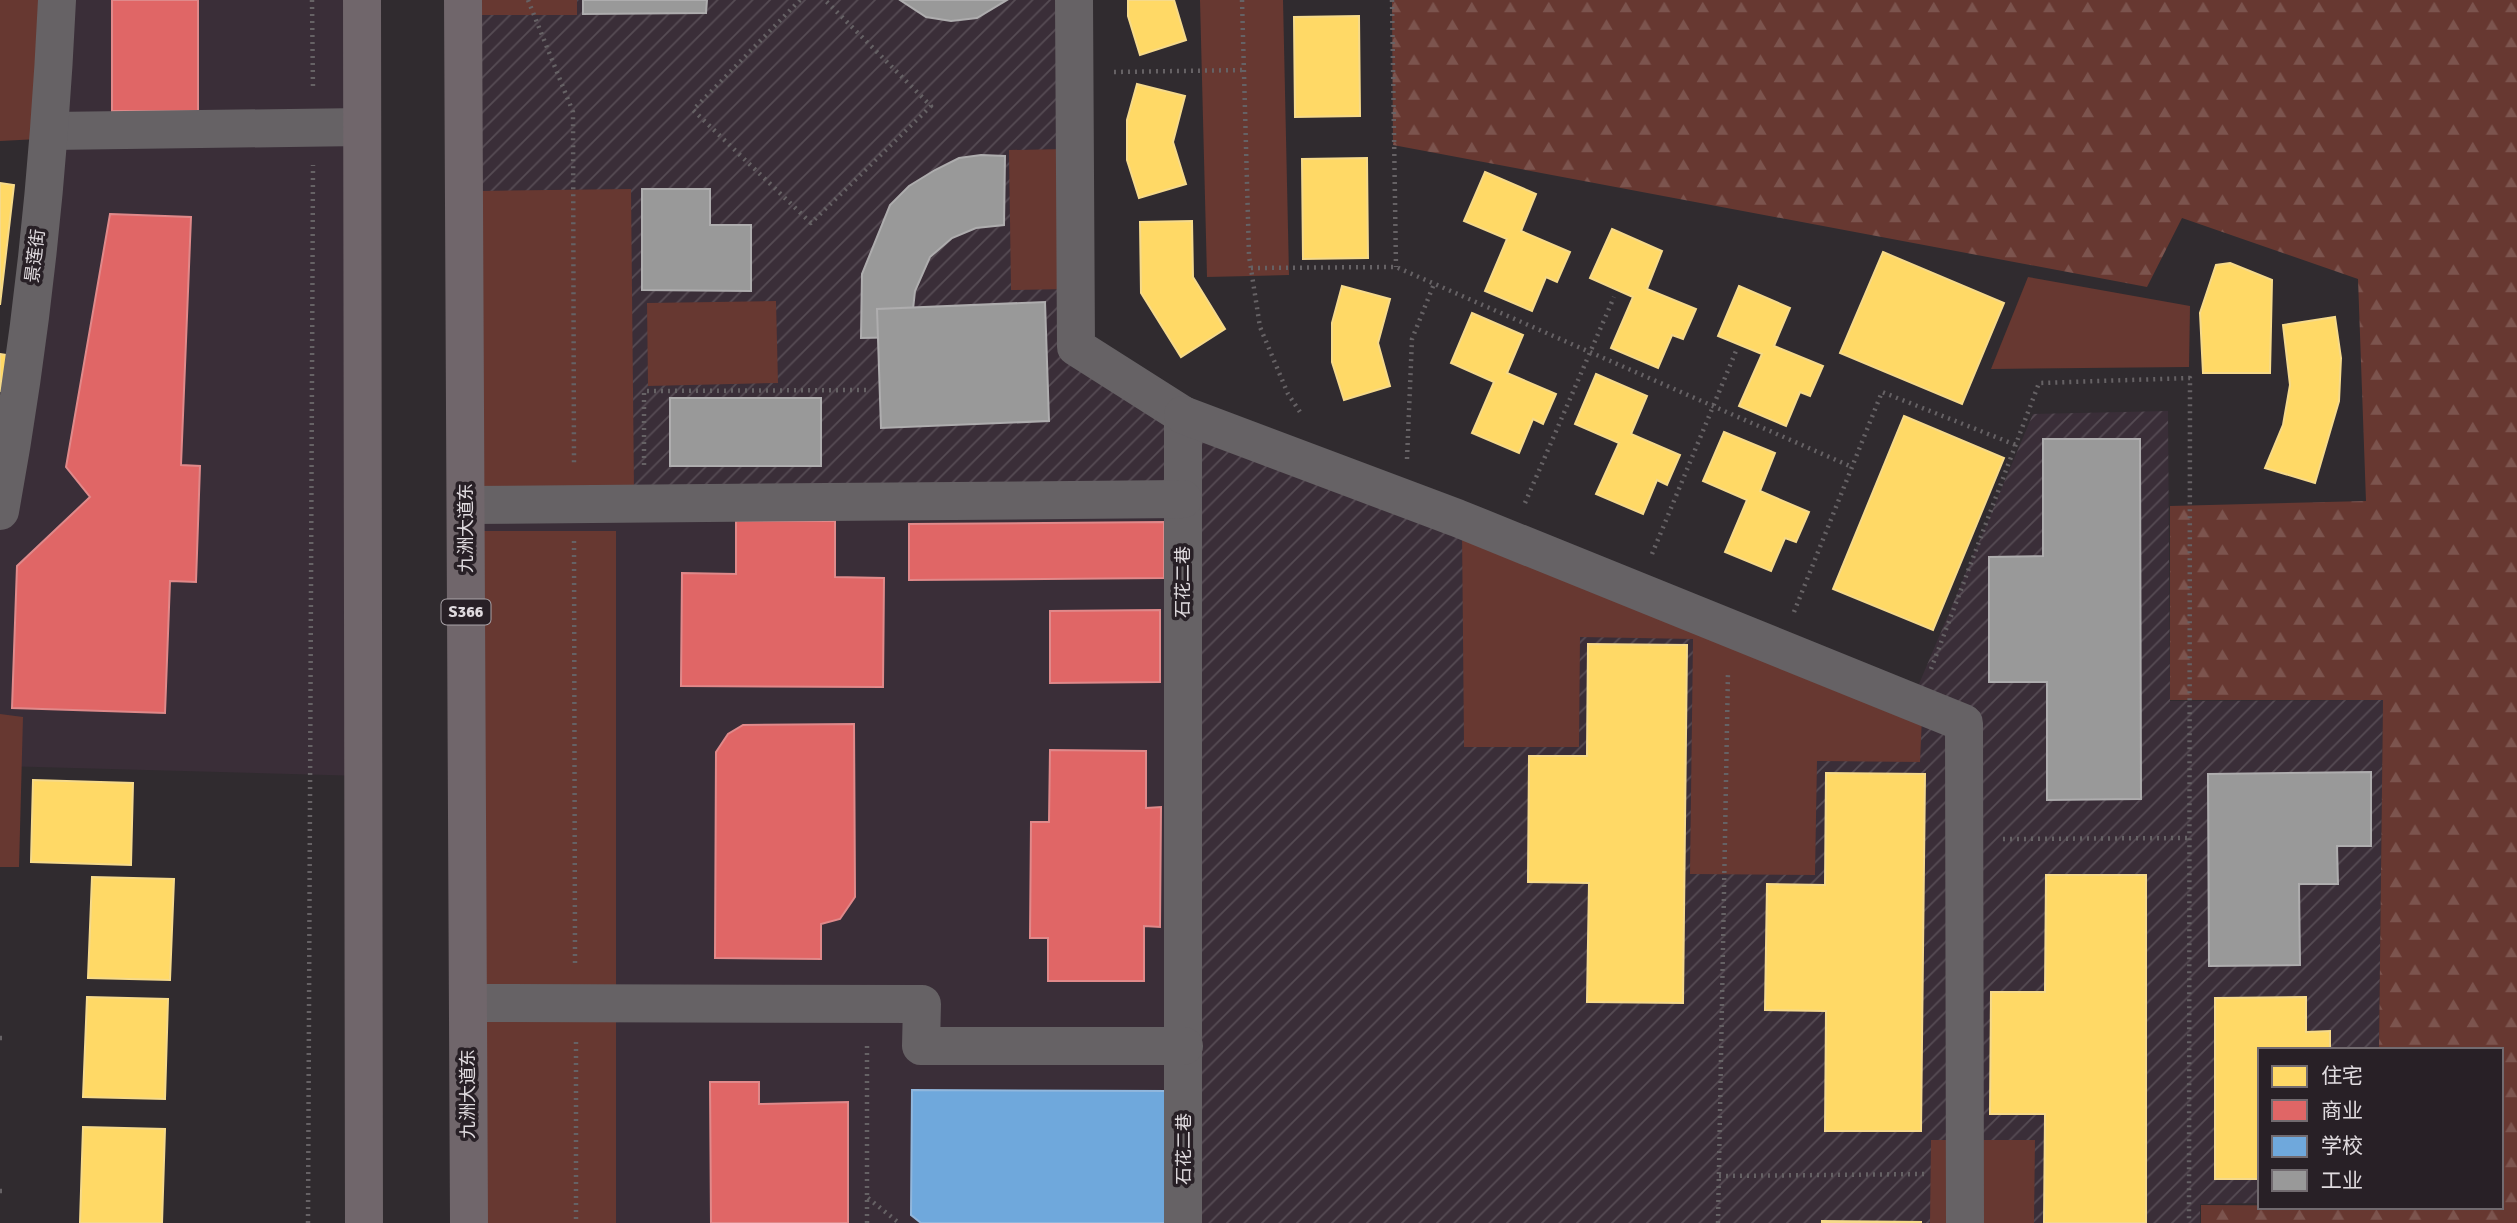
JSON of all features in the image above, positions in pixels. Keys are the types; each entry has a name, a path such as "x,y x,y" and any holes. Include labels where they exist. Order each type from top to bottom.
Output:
{"main road":[{"path":"362,0 364,1223"},
{"name":"九洲大道东","path":"463,0 469,1223"}],"street":[{"name":"景莲街","path":"0,511 11,451 51,131 57,0"},
{"path":"1074,0 1076,347 1183,415 1509,539 1964,723 1965,1223"},
{"path":"51,131 362,127"},
{"name":"石花二巷","path":"1183,415 1183,1223"},
{"path":"466,505 1182,499"},
{"path":"468,1003 922,1004 921,1046 1184,1046"}],"path":[{"path":"308,1223 314,128 312,0"},
{"path":"528,0 573,112 576,1223"},
{"path":"800,0 693,110 811,223 931,106 825,0"},
{"path":"1242,0 1251,268 1260,327 1288,394 1307,424"},
{"path":"1392,0 1396,267"},
{"path":"1074,72 1244,70"},
{"path":"1251,268 1396,267 1852,467"},
{"path":"1406,499 1412,338 1434,284"},
{"path":"1509,539 1614,297"},
{"path":"1636,590 1736,351"},
{"path":"1917,705 2039,383 2190,378 2189,1223"},
{"path":"644,505 644,391 869,390"},
{"path":"1779,649 1882,392 2016,446"},
{"path":"1718,1223 1728,628"},
{"path":"1964,839 2190,838"},
{"path":"867,1223 868,1004"},
{"path":"1719,1176 1965,1174"},
{"path":"867,1198 899,1223"}],"shaded area":[{"path":"48,0 362,0 363,776 0,766 0,462"},
{"path":"464,0 1073,0 1076,347 1183,416 1911,703 2033,414 2168,411 2170,701 2383,700 2379,1048 2258,1048 2258,1203 2200,1204 2200,1223 1181,1223 1183,498 466,505"},
{"path":"1182,499 1181,1223 469,1223 466,506"}],"green space":[{"path":"0,0 47,0 39,139 0,141"},
{"path":"479,0 577,0 577,15 479,15"},
{"path":"1200,0 1283,0 1289,275 1207,277"},
{"path":"1392,0 2517,0 2517,1223 2201,1223 2201,1205 2258,1205 2258,1209 2503,1209 2503,1048 2379,1048 2383,700 2170,700 2170,506 2366,501 2358,279 2182,218 2147,287 1393,145"},
{"path":"1066,149 1068,289 1011,290 1009,150"},
{"path":"631,189 634,490 483,492 479,191"},
{"path":"2028,277 2190,306 2189,367 1991,369"},
{"path":"776,301 778,383 648,386 647,303"},
{"path":"1462,530 1922,717 1920,762 1817,761 1815,875 1690,874 1693,639 1580,637 1579,747 1464,747"},
{"path":"482,531 616,531 616,1223 483,1223"},
{"path":"0,714 23,717 19,867 0,867"},
{"path":"1931,1140 2035,1140 2034,1223 1930,1223"}],"building: 住宅":[{"path":"1128,0 1174,0 1186,40 1140,55 1128,16"},
{"path":"1359,16 1360,116 1295,117 1294,17"},
{"path":"1137,84 1185,96 1173,142 1186,184 1139,198 1127,160 1127,120"},
{"path":"1367,158 1368,258 1303,259 1302,159"},
{"path":"1485,172 1536,194 1521,231 1570,252 1557,282 1546,277 1532,311 1485,291 1507,239 1464,221"},
{"path":"0,183 14,185 0,305"},
{"path":"1192,221 1193,277 1225,329 1181,357 1141,293 1140,222"},
{"path":"1612,229 1662,251 1647,289 1696,309 1683,339 1672,335 1658,368 1611,348 1633,297 1590,278"},
{"path":"1883,252 2004,303 1962,404 1840,353"},
{"path":"2230,263 2272,280 2270,373 2203,373 2200,313 2216,265"},
{"path":"1342,286 1390,299 1378,343 1390,386 1344,400 1332,362 1332,323"},
{"path":"1739,286 1790,308 1774,346 1823,366 1810,396 1800,392 1786,426 1739,406 1762,354 1718,336"},
{"path":"1472,313 1523,335 1507,373 1556,394 1543,424 1533,419 1519,453 1472,433 1494,382 1451,363"},
{"path":"2335,317 2341,358 2339,401 2315,483 2265,468 2283,425 2290,385 2283,325"},
{"path":"0,354 7,355 0,392"},
{"path":"1596,374 1647,396 1631,434 1680,455 1667,485 1657,480 1643,514 1596,494 1619,443 1575,424"},
{"path":"1904,416 2004,458 1933,630 1833,589"},
{"path":"1724,432 1775,453 1760,491 1809,512 1796,542 1785,538 1771,571 1725,552 1747,500 1703,481"},
{"path":"1588,644 1687,645 1683,1003 1587,1002 1589,883 1528,882 1529,756 1587,756"},
{"path":"1826,773 1925,774 1921,1131 1825,1131 1826,1011 1765,1010 1767,884 1825,885"},
{"path":"33,780 133,783 131,865 31,862"},
{"path":"2046,875 2146,875 2146,1223 2044,1223 2045,1114 1990,1114 1991,992 2045,992"},
{"path":"92,877 174,879 170,980 88,978"},
{"path":"87,997 168,999 165,1099 83,1097"},
{"path":"2306,997 2306,1032 2330,1031 2330,1048 2258,1048 2258,1179 2215,1179 2215,998"},
{"path":"83,1127 165,1129 162,1223 80,1223"},
{"path":"1921,1222 1921,1223 1822,1223"}],"building: 商业":[{"path":"112,0 198,0 198,111 112,111"},
{"path":"110,214 191,217 181,465 200,466 196,582 170,581 165,713 12,708 17,566 90,497 66,467"},
{"path":"736,521 835,521 835,577 884,578 883,687 681,686 682,573 736,574"},
{"path":"1164,522 1164,578 909,580 909,524"},
{"path":"1160,610 1160,682 1050,683 1050,611"},
{"path":"854,724 855,897 840,919 821,924 821,959 715,958 716,752 728,734 743,725"},
{"path":"1050,750 1146,751 1146,808 1161,807 1160,927 1144,926 1144,981 1048,981 1048,938 1030,938 1031,822 1049,822"},
{"path":"710,1082 759,1082 759,1104 848,1102 848,1223 711,1223"}],"building: 学校":[{"path":"912,1090 1168,1091 1167,1223 921,1223 911,1215"}],"building: 工业":[{"path":"583,0 707,0 706,13 583,14"},
{"path":"900,0 1007,0 977,18 951,21 926,17"},
{"path":"1005,156 1004,225 976,228 952,238 930,257 915,291 910,337 861,338 862,274 890,205 909,186 935,170 959,158"},
{"path":"642,189 710,189 710,225 751,225 751,291 642,290"},
{"path":"1045,302 1049,421 881,428 877,309"},
{"path":"670,398 821,398 821,466 670,466"},
{"path":"2043,439 2140,439 2141,799 2047,800 2047,682 1989,682 1989,557 2043,556"},
{"path":"2371,772 2371,846 2337,846 2338,884 2299,884 2300,965 2209,966 2208,774"}]}
